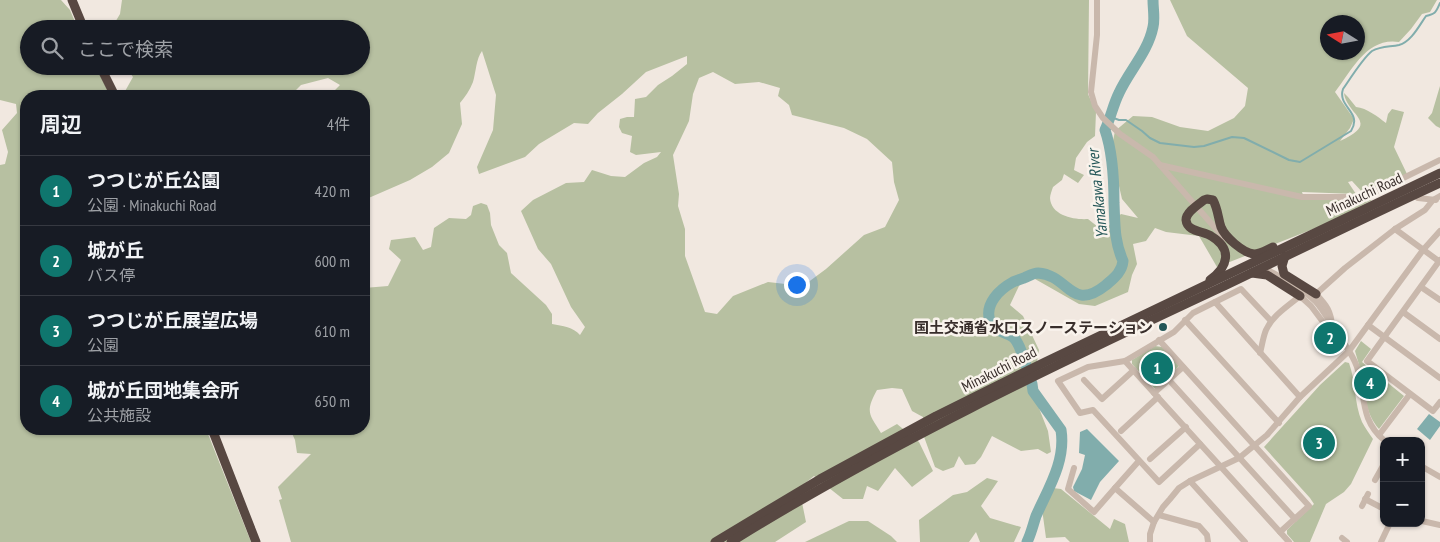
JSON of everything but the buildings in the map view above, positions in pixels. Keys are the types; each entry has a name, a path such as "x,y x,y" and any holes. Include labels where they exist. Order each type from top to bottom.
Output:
{"highway":[{"path":"72,0 80,20"},
{"path":"104,75 111,90"},
{"name":"Minakuchi Road","path":"731,542 829,484 1040,368 1202,287 1440,173"},
{"name":"Minakuchi Road","path":"1040,368 1251,273 1440,183"},
{"path":"1202,287 1222,270 1226,255 1220,244 1210,234 1192,229 1186,222 1187,215 1207,199 1213,200 1217,207 1225,233 1234,243 1252,253 1259,253 1293,239 1299,240"},
{"path":"1285,256 1282,266 1284,274 1316,294"},
{"path":"1251,273 1266,275 1300,296"},
{"name":"Minakuchi Road","path":"715,542 820,479 890,440 1017,380"},
{"path":"214,435 256,542"}],"street":[{"path":"1097,0 1097,35 1092,92 1095,106 1112,127 1134,145 1153,157 1228,242 1248,257"},
{"path":"1160,165 1302,197 1368,197 1375,196 1408,175 1440,160"},
{"path":"1418,198 1438,198"},
{"path":"1332,326 1332,316 1329,309 1316,294 1395,229 1424,210 1438,198"},
{"path":"1395,229 1440,261 1366,361 1433,412 1440,402"},
{"path":"1150,542 1150,534 1154,522 1170,499 1190,481 1239,458 1256,446 1279,423 1300,397 1349,351 1423,250 1440,231"},
{"path":"1268,270 1297,287 1315,302 1325,314 1349,351 1358,369 1365,411 1371,425 1381,437"},
{"path":"1421,287 1440,300"},
{"path":"1200,444 1159,482 1138,462 1093,410 1080,413 1058,381 1088,367 1125,361 1174,332 1193,313 1242,289 1272,321"},
{"path":"1260,353 1265,331 1272,321 1283,309 1300,296 1324,322 1332,326"},
{"path":"1215,302 1300,397"},
{"path":"1403,312 1440,339"},
{"path":"1186,320 1279,423"},
{"path":"1368,326 1440,378"},
{"path":"1159,340 1309,506 1280,532"},
{"path":"1125,361 1289,542"},
{"path":"1121,431 1183,367"},
{"path":"1084,380 1102,399 1134,370"},
{"path":"1169,380 1295,519"},
{"path":"1379,435 1410,394"},
{"path":"1150,460 1186,428"},
{"path":"1074,468 1068,489 1094,512 1138,462"},
{"path":"1425,468 1440,477"},
{"path":"1375,480 1380,471"},
{"path":"1190,481 1245,542"},
{"path":"1115,488 1154,522"},
{"path":"1365,500 1380,507"},
{"path":"1158,515 1199,526 1207,536 1208,542"},
{"path":"1425,522 1440,525"},
{"path":"1381,542 1388,527"}],"green space":[{"path":"0,0 61,0 70,10 74,20 20,20 20,75 100,75 107,90 20,90 20,435 208,435 251,542 0,542 0,165 5,164 8,152 2,130 17,113 16,104 0,100"},
{"path":"122,0 1089,0 1088,94 1096,112 1095,136 1087,142 1076,158 1074,170 1084,175 1078,183 1064,174 1062,180 1053,187 1050,198 1051,204 1059,213 1071,218 1088,219 1103,231 1121,214 1138,218 1122,199 1111,151 1115,131 1133,116 1152,117 1180,127 1208,131 1234,118 1245,106 1248,88 1187,36 1170,0 1437,0 1430,12 1422,14 1399,42 1388,42 1378,45 1365,54 1365,15 1320,15 1320,60 1358,60 1335,92 1354,119 1340,141 1359,129 1361,124 1359,118 1346,101 1344,93 1356,107 1368,111 1386,123 1388,114 1392,109 1404,112 1394,147 1407,174 1404,177 1366,194 1352,181 1348,182 1356,194 1302,192 1304,198 1372,200 1331,222 1217,267 1199,236 1166,232 1155,228 1146,241 1133,244 1137,264 1128,292 1095,306 1079,304 1028,275 1019,286 1010,305 1023,316 1039,350 1035,398 1048,431 1051,452 1047,454 1038,449 1021,451 992,436 975,464 965,465 959,456 954,467 943,471 935,467 923,434 923,417 912,411 902,389 877,390 871,403 870,413 881,433 897,424 919,442 933,471 912,487 895,468 878,491 867,486 863,499 843,499 814,476 799,488 806,522 775,542 291,542 279,500 282,499 278,487 311,454 297,453 293,435 370,435 370,288 388,286 401,260 389,249 391,240 415,237 423,250 431,247 434,228 449,218 466,219 471,215 473,206 481,203 487,205 491,225 499,245 507,253 511,273 546,305 552,314 552,324 564,326 580,335 585,327 571,307 551,264 538,249 521,211 533,200 566,183 584,182 592,170 611,176 625,177 644,163 657,157 661,152 636,155 630,152 632,136 622,133 619,127 620,119 634,117 635,99 646,97 658,85 687,64 687,56 646,72 598,113 588,124 574,123 539,144 525,157 479,174 477,167 493,130 496,95 482,51 477,62 472,85 460,103 462,124 449,153 432,167 410,180 370,197 370,90 335,90 340,85 328,78 301,85 296,90 126,90 133,77 132,75 370,75 370,20 116,20 120,14","holes":["713,72 735,84 759,82 780,88 778,96 789,105 792,115 844,128 867,139 892,162 894,182 899,200 885,227 864,235 826,269 803,286 768,282 733,296 717,314 705,312 685,256 685,229 678,206 679,194 673,155 689,121 693,94 699,78"]},
{"path":"1440,86 1440,128 1428,118 1432,113"},
{"path":"1361,341 1371,349 1362,362 1404,396 1379,429 1368,410 1355,351"},
{"path":"1155,346 1162,347 1179,366 1157,389 1132,364 1132,360"},
{"path":"1345,362 1349,363 1351,370 1362,422 1373,439 1351,484 1344,492 1326,504 1310,542 1294,542 1287,534 1287,530 1314,504 1264,447 1320,385"},
{"path":"987,478 998,481 981,506 990,518 1021,527 1014,542 980,542 976,532 969,542 920,542 919,520 953,495 967,492"},
{"path":"1053,488 1061,489 1110,529 1114,519 1125,524 1129,542 1070,542 1065,537 1046,538 1042,509"},
{"path":"849,521 868,521 897,542 805,542"}],"water":[{"path":"1429,414 1440,422 1440,426 1430,440 1417,429"},
{"path":"1087,429 1119,461 1100,482 1091,500 1074,491 1073,487 1082,469 1085,455 1079,453 1080,432"}],"waterway":[{"name":"Yamakawa River","path":"1027,542 1036,516 1055,474 1061,453 1061,430 1033,391 1017,341 994,328 990,321 989,309 994,298 1003,289 1013,282 1034,274 1048,275 1077,294 1085,295 1094,293 1106,285 1121,268 1123,261 1116,232 1110,148 1105,130 1119,93 1151,36 1154,21 1153,0"},
{"path":"1111,117 1126,120 1160,143 1194,147 1204,146 1232,137 1244,138 1289,160 1300,162 1351,131 1354,119 1343,100 1343,89 1365,58 1375,49 1399,45 1407,41 1426,16 1435,12 1440,3"}],"place":[{"name":"国土交通省水口スノーステーション","path":"1163,327"},
{"name":"城が丘","path":"1330,338"},
{"name":"つつじが丘公園","path":"1157,368"},
{"name":"城が丘団地集会所","path":"1370,383"},
{"name":"つつじが丘展望広場","path":"1319,443"}]}
